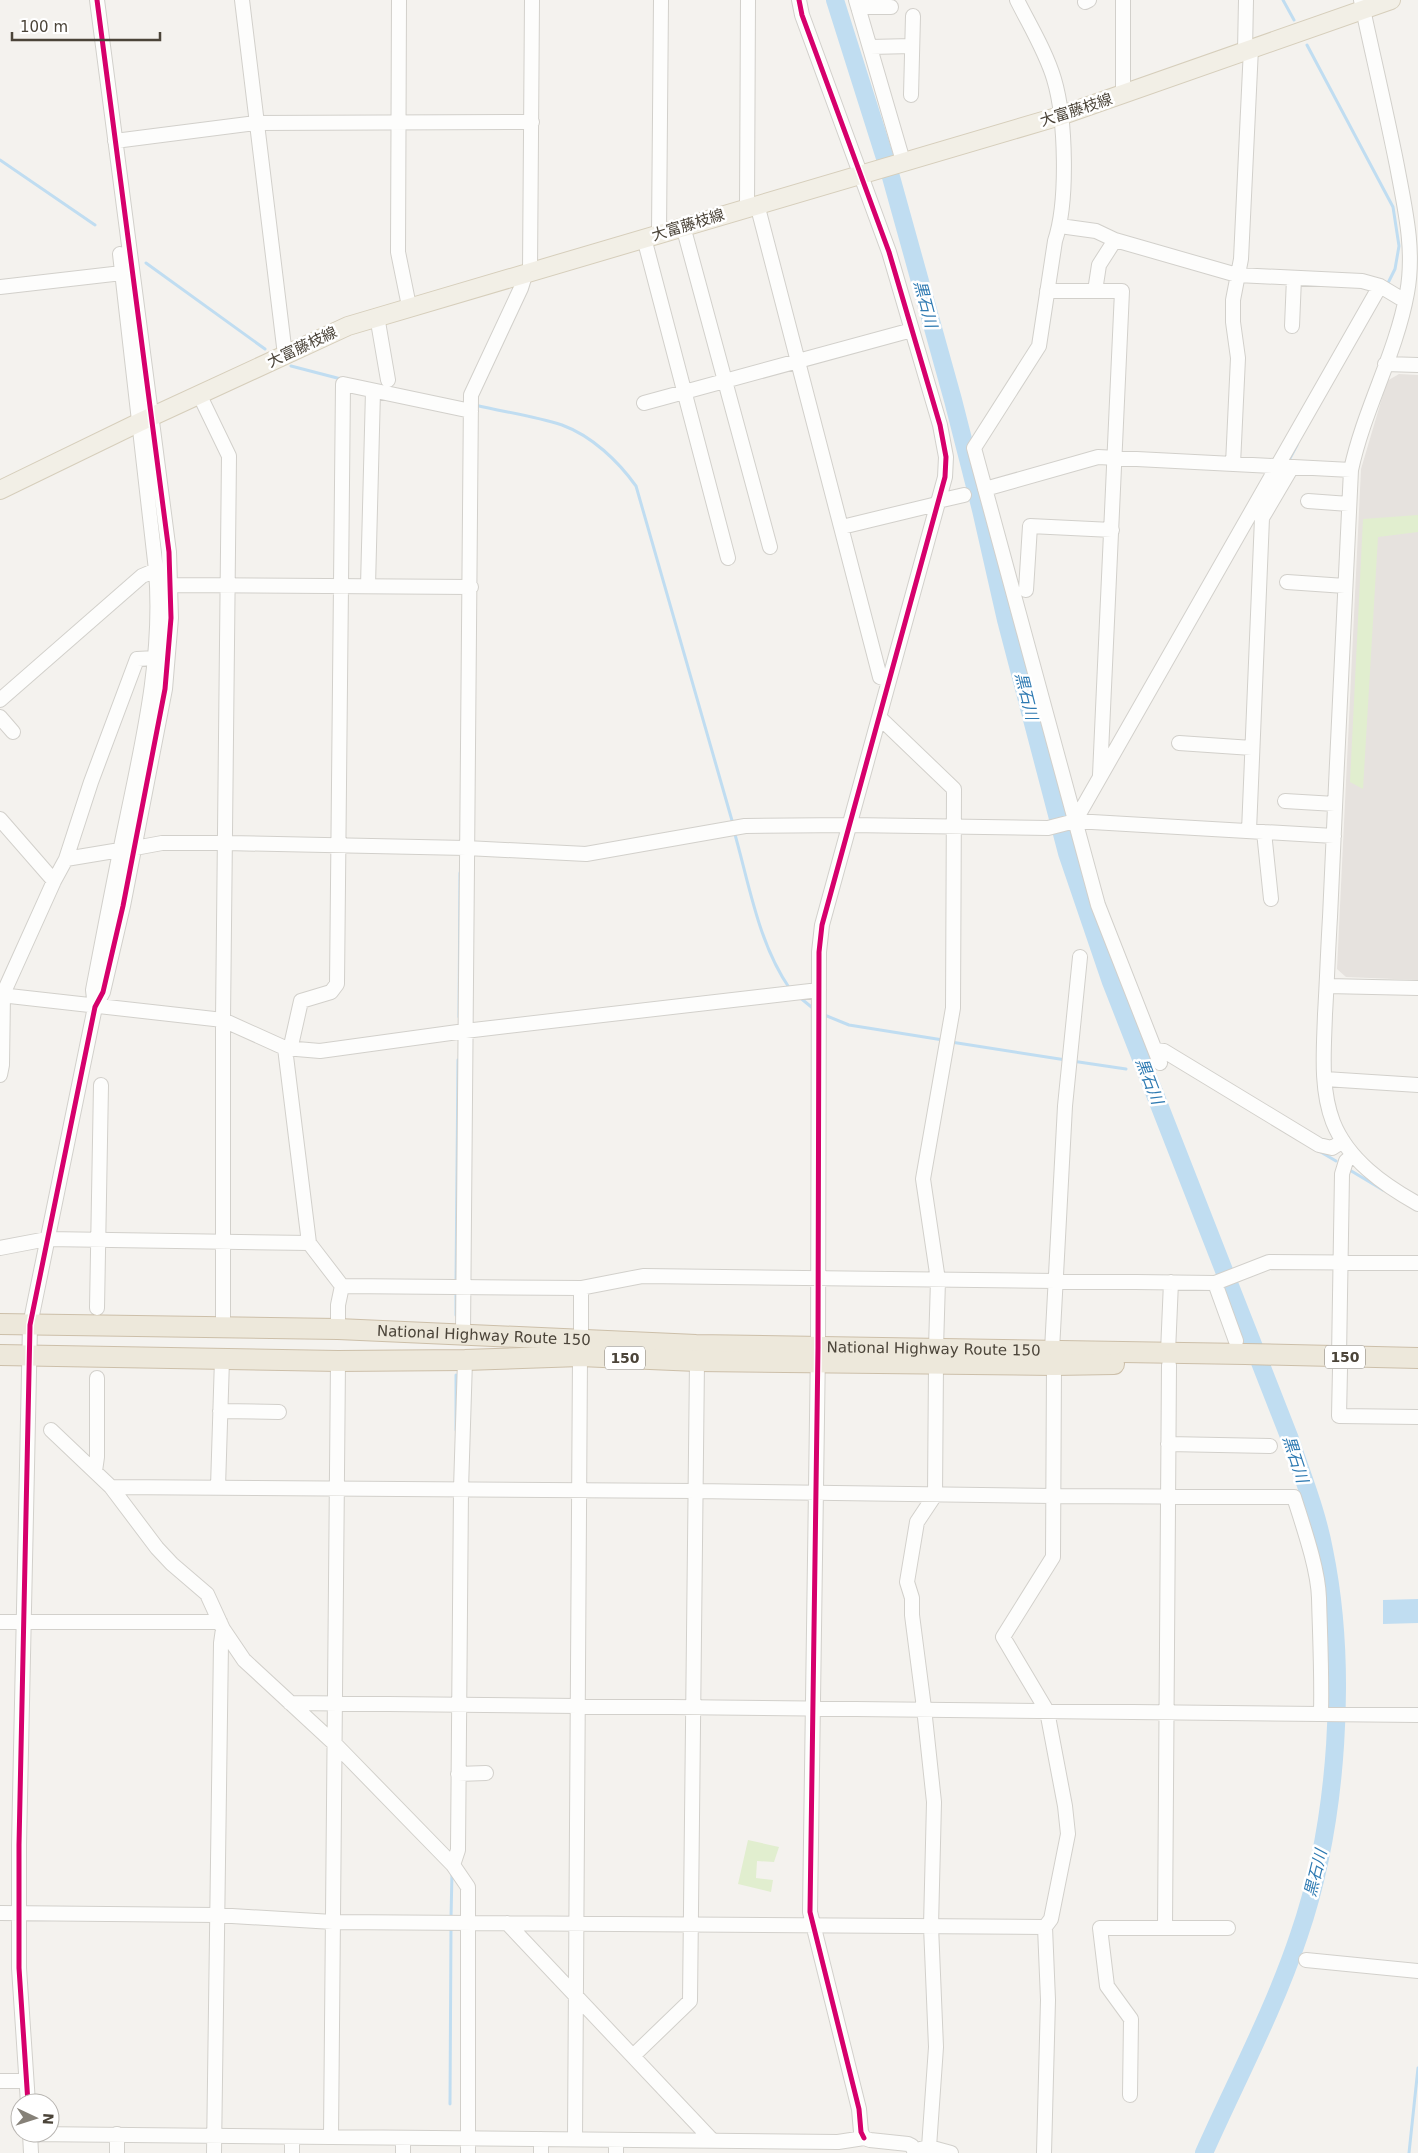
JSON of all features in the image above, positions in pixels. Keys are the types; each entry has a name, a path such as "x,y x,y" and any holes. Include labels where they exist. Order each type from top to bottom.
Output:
{"highway":[{"name":"National Highway Route 150","path":"0,1324 338,1328 463,1333 697,1361 818,1355"},
{"name":"National Highway Route 150","path":"0,1355 338,1361 465,1360 581,1348 818,1355 1053,1358 1168,1359 1244,1354 1275,1361 1340,1363 1418,1370"},
{"name":"National Highway Route 150","path":"1340,1363 1418,1358"}],"main road":[{"name":"大富藤枝線","path":"0,490 145,420 348,326 409,306 1060,116 1248,49 1362,5 1392,0"}],"street":[{"path":"27,2093 19,1968 19,1912 30,1325 95,1007 103,992 135,848 165,689 170,646 171,585 169,552 145,420 122,272 89,0"},
{"path":"95,1007 92,990 146,727 156,658 159,606 145,420 115,141 97,0"},
{"path":"242,0 285,355"},
{"path":"399,0 397,123 398,252 409,306"},
{"path":"463,1333 459,1286 465,1031 471,587 471,395 528,272 532,122 532,0"},
{"path":"661,0 652,236 685,392 728,558"},
{"path":"748,0 752,206 798,360 880,677 889,680"},
{"path":"799,0 802,15 866,173 940,424 946,457 944,477 822,925 819,952 818,1355 810,1912 859,2109 861,2132 864,2138"},
{"path":"1017,0 1054,80 1060,116 1064,182 1060,226 1055,242 1039,346 974,448 1074,821 1098,905 1158,1057 1164,1051 1319,1145 1332,1148 1343,1141"},
{"path":"1123,0 1123,94"},
{"path":"1232,464 1238,358 1233,322 1233,300 1240,259 1248,49 1246,0"},
{"path":"891,7 857,3 901,162"},
{"path":"1362,5 1388,120 1409,231 1410,272 1406,301 1356,445 1351,470 1327,986 1325,1079 1328,1105 1333,1123 1343,1141 1376,1177 1418,1204"},
{"path":"912,95 913,16"},
{"path":"870,47 912,46"},
{"path":"115,141 256,124 532,122"},
{"path":"683,226 770,547"},
{"path":"1060,226 1096,231 1115,240 1237,276 1362,281 1383,288 1406,301"},
{"path":"1096,291 1099,265 1115,240"},
{"path":"0,287 122,272"},
{"path":"1292,326 1294,278"},
{"path":"1074,821 1284,466 1383,288"},
{"path":"1047,291 1122,292 1099,778"},
{"path":"377,316 388,380"},
{"path":"644,403 912,330"},
{"path":"1385,364 1418,365"},
{"path":"338,1328 338,1305 342,1286 309,1243 288,1049 301,1001 331,992 337,984 343,384 373,391 471,407"},
{"path":"368,586 373,391"},
{"path":"200,396 229,456 223,1020 223,1326"},
{"path":"985,489 1098,457 1351,470"},
{"path":"1249,831 1262,518 1284,466"},
{"path":"842,527 964,495"},
{"path":"1308,501 1349,504"},
{"path":"1026,590 1030,526 1112,530"},
{"path":"0,700 142,576 156,570"},
{"path":"1287,582 1346,586"},
{"path":"171,585 471,587"},
{"path":"0,1075 2,1065 2,995 66,859 91,782 137,659 156,658"},
{"path":"0,717 13,732"},
{"path":"879,717 954,789 953,1008 923,1178 938,1280 935,1495 917,1522 910,1553 907,1582 912,1598 912,1615 934,1802 931,1926 936,2047 929,2147"},
{"path":"1179,743 1252,748"},
{"path":"1285,800 1335,804"},
{"path":"0,819 54,881"},
{"path":"135,848 162,843 226,843 466,848 586,854 734,827 850,825 1048,828 1074,821 1334,836"},
{"path":"1264,832 1270,899"},
{"path":"66,859 120,850"},
{"path":"1044,2153 1048,2000 1045,1927 1052,1919 1068,1834 1066,1806 1047,1711 1003,1637 1053,1558 1054,1280 1065,1106 1080,957"},
{"path":"1327,986 1418,988"},
{"path":"2,995 223,1020 288,1049 320,1051 465,1031 819,990"},
{"path":"1325,1079 1418,1085"},
{"path":"97,1308 101,1085"},
{"path":"1354,1155 1346,1161 1342,1174 1339,1416 1418,1416"},
{"path":"0,1248 48,1239 224,1240 309,1243"},
{"path":"342,1286 581,1288 643,1276 1215,1282 1269,1262 1418,1263"},
{"path":"1165,1928 1168,1359 1171,1282"},
{"path":"1215,1282 1244,1354"},
{"path":"575,2139 581,1288"},
{"path":"218,1486 222,1358"},
{"path":"453,1866 458,1850 461,1489 465,1360"},
{"path":"331,2137 338,1361"},
{"path":"632,2056 690,2001 697,1361"},
{"path":"95,1471 98,1457 97,1378"},
{"path":"220,1411 279,1412"},
{"path":"51,1430 112,1487 156,1548 208,1594 222,1626 244,1660 336,1744 465,1880 468,1887 457,1922 469,2138 468,2153"},
{"path":"1168,1444 1270,1446"},
{"path":"112,1487 212,1488 218,1486 816,1494 1294,1497 1311,1556 1319,1598 1323,1713"},
{"path":"0,1622 222,1626"},
{"path":"214,2153 216,1915 222,1626"},
{"path":"290,1703 924,1708 1418,1715"},
{"path":"458,1774 486,1773"},
{"path":"0,1913 216,1915 333,1922 691,1923 1045,1927"},
{"path":"507,1923 712,2140"},
{"path":"1130,2095 1131,2019 1107,1986 1100,1928 1228,1928"},
{"path":"1306,1960 1418,1971"},
{"path":"0,2081 26,2081"},
{"path":"60,2133 469,2138 541,2146 575,2139 616,2146 712,2140 770,2147 838,2148 864,2138 908,2144 912,2146 915,2152 929,2147 950,2153"},
{"path":"117,2134 117,2153"},
{"path":"292,2136 292,2153"},
{"path":"403,2138 403,2153"}],"shaded area":[{"path":"1399,374 1418,375 1418,980 1346,977 1337,969 1361,469 1387,381"}],"green space":[{"path":"1418,515 1418,532 1378,537 1363,789 1350,782 1363,519"},
{"path":"748,1840 779,1847 774,1862 757,1861 756,1878 773,1880 771,1892 738,1884"}],"water":[{"path":"1418,1599 1418,1623 1383,1624 1383,1600"}],"waterway":[{"name":"黒石川","path":"835,0 891,177 953,400 1006,620 1067,853 1111,982 1290,1439 1313,1508 1324,1550 1336,1644 1337,1693 1335,1744 1323,1844 1312,1891 1289,1963 1204,2153"},
{"path":"1283,0 1294,20"},
{"path":"1307,45 1393,207 1399,246 1395,269 1387,285"},
{"path":"0,160 95,225"},
{"path":"146,263 265,349"},
{"path":"291,366 341,379"},
{"path":"475,405 541,419 573,430 604,450 636,486 733,824"},
{"path":"1288,462 1297,445"},
{"path":"734,831 762,933 779,971 790,989"},
{"path":"1067,853 1070,837 1074,835"},
{"path":"459,1017 460,873"},
{"path":"798,996 815,1010"},
{"path":"822,1014 849,1025 943,1040"},
{"path":"951,1042 1066,1060"},
{"path":"456,1283 458,1060"},
{"path":"1072,1061 1126,1069"},
{"name":"黒石川","path":"1138,1067 1154,1062"},
{"path":"1319,1151 1336,1161"},
{"path":"1348,1169 1383,1190"},
{"path":"456,1289 456,1315"},
{"path":"456,1375 456,1430"},
{"path":"451,1918 452,1872"},
{"path":"450,2104 451,1927"},
{"path":"1409,2153 1418,2068"}],"cycle path":[{"path":"27,2093 19,1968 19,1845 30,1325 95,1007 103,992 123,906 165,689 171,618 169,552 97,0"},
{"path":"799,0 802,15 889,252 940,425 946,457 945,477 822,925 819,952 818,1347 810,1912 859,2109 861,2132 864,2138"}]}
